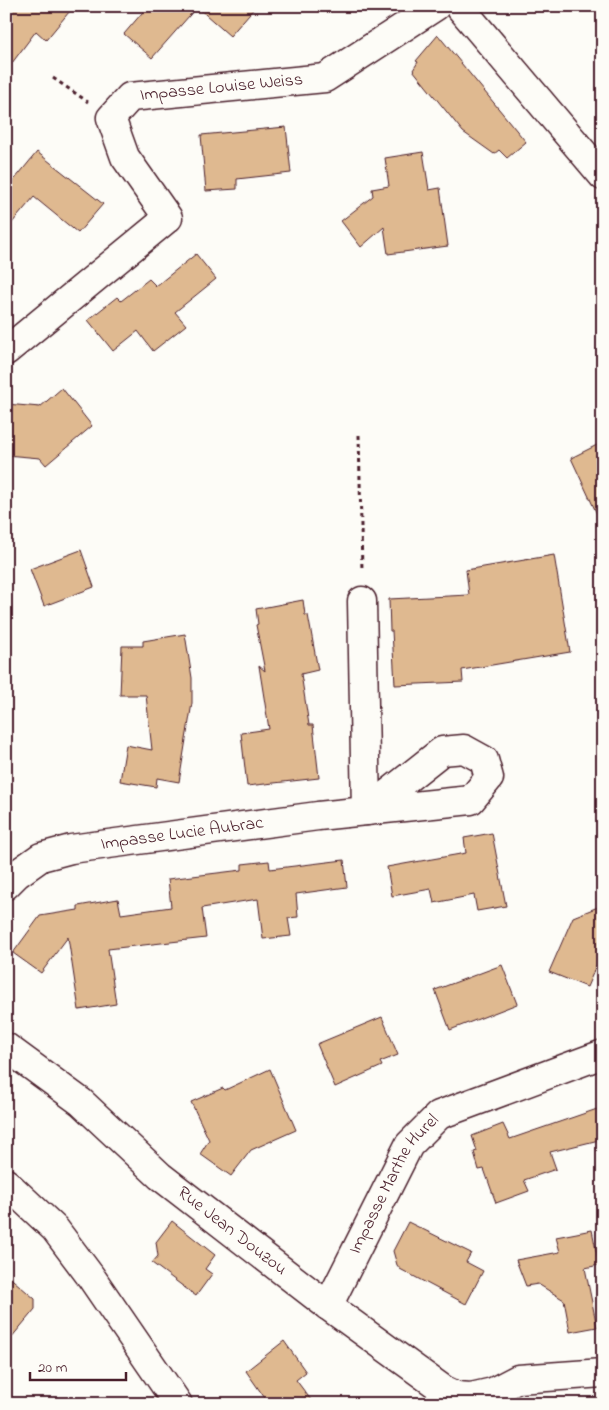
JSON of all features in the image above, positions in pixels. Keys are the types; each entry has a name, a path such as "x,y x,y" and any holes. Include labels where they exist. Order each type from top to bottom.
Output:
{"street":[{"name":"Impasse Louise Weiss","path":"111,118 130,97 325,78 436,6"},
{"path":"460,6 603,176"},
{"path":"6,351 168,218 125,157 111,118"},
{"name":"Impasse Lucie Aubrac","path":"6,885 17,874 40,858 71,849 366,811 362,601"},
{"path":"6,1027 82,1102"},
{"name":"Rue Jean Douzou","path":"6,1047 82,1102 160,1176 328,1306 434,1384 457,1396 471,1400 493,1392 518,1379 603,1373"},
{"name":"Impasse Marthe Hurel","path":"328,1306 409,1145 439,1115 603,1054"},
{"path":"6,1183 55,1229 92,1277 178,1404"}],"path":[{"path":"53,78 111,118"},
{"path":"359,435 362,601"}],"building":[{"path":"6,6 74,6 46,40 36,31 6,71"},
{"path":"148,6 256,6 230,36 197,7 152,58 124,34"},
{"path":"438,35 526,142 507,158 499,150 494,154 463,132 413,70 418,62 416,61"},
{"path":"286,127 291,173 237,179 237,189 206,191 201,135"},
{"path":"37,152 103,204 78,233 34,197 6,230 6,190"},
{"path":"423,152 429,190 440,188 448,246 388,254 384,227 361,247 341,221 373,196 372,189 389,186 385,158"},
{"path":"196,254 216,279 175,312 186,325 153,351 138,331 113,351 88,320 117,297 121,301 149,279 156,286"},
{"path":"62,388 92,426 46,465 40,458 6,455 6,404 40,407"},
{"path":"603,442 603,527 571,458"},
{"path":"81,550 94,587 44,606 30,569"},
{"path":"554,555 570,652 462,670 463,682 395,685 389,599 469,595 466,570"},
{"path":"303,600 305,615 308,615 318,670 301,674 309,725 313,725 319,778 247,786 241,733 269,729 259,666 265,671 256,625 258,624 256,609"},
{"path":"185,634 192,678 192,703 179,782 157,778 156,787 120,781 126,745 152,750 146,695 120,695 122,646 143,646 143,641"},
{"path":"492,833 506,906 477,911 474,895 434,903 431,889 392,896 387,867 466,853 464,838"},
{"path":"344,860 347,887 296,894 298,917 288,918 291,936 263,939 258,899 202,908 206,938 108,949 116,1004 79,1010 68,937 41,973 13,953 40,916 78,910 78,906 118,899 121,914 171,907 168,879 242,870 242,864 269,861 270,869"},
{"path":"603,905 603,950 587,987 549,972 573,917"},
{"path":"502,965 517,1004 450,1030 435,990"},
{"path":"382,1017 398,1055 380,1062 382,1066 335,1087 317,1044"},
{"path":"270,1069 296,1130 251,1150 231,1176 200,1154 209,1140 191,1102 223,1088 225,1090"},
{"path":"603,1107 603,1139 550,1152 556,1169 524,1180 529,1191 496,1203 484,1169 479,1170 474,1152 477,1151 472,1136 503,1124 510,1139"},
{"path":"172,1221 215,1255 205,1269 212,1274 196,1296 152,1263 158,1256 156,1242"},
{"path":"408,1222 471,1253 466,1262 483,1271 466,1304 400,1269 397,1265 393,1251"},
{"path":"592,1230 599,1265 585,1268 597,1327 570,1332 564,1300 538,1284 526,1286 516,1260 560,1252 556,1237"},
{"path":"6,1274 35,1299 35,1309 6,1344"},
{"path":"284,1341 306,1372 296,1380 314,1404 269,1404 246,1371"}]}
